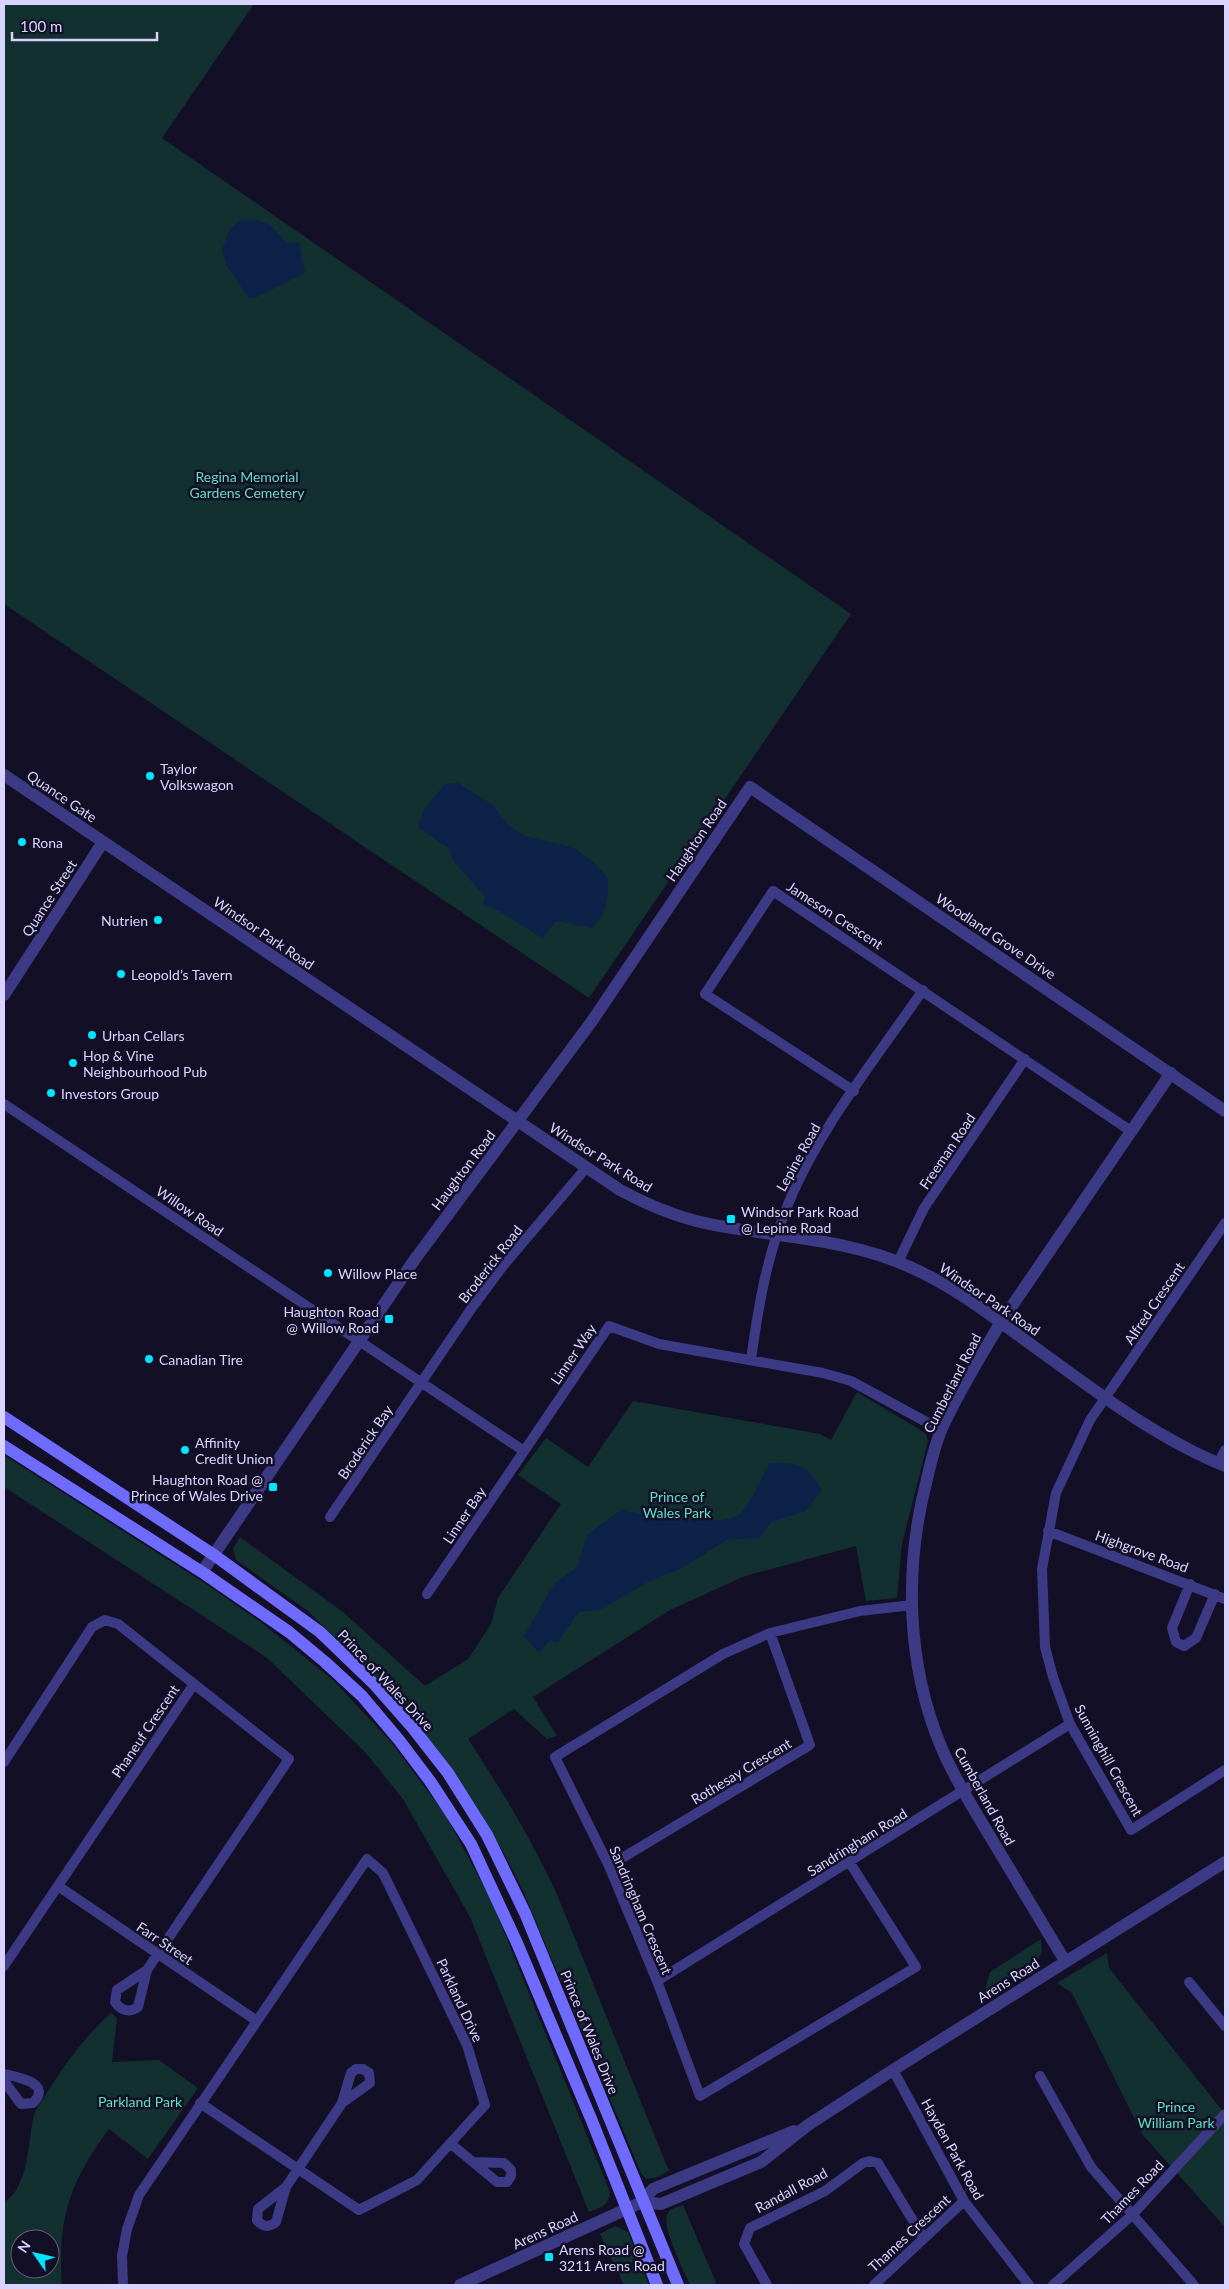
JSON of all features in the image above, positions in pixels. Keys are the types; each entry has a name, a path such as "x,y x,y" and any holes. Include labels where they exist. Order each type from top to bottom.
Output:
{"main road":[{"name":"Prince of Wales Drive","path":"4,1417 214,1555 320,1632 374,1685 412,1727 448,1773 487,1836 525,1913 642,2202 678,2285"},
{"name":"Prince of Wales Drive","path":"4,1446 202,1572 289,1632 326,1662 362,1696 430,1781 471,1844 516,1943 592,2121 625,2209 657,2285"}],"street":[{"name":"Quance Gate","path":"4,775 103,842"},
{"name":"Woodland Grove Drive","path":"750,787 1225,1111"},
{"name":"Haughton Road","path":"202,1572 415,1259 592,1021 750,787"},
{"name":"Quance Street","path":"4,995 103,842"},
{"name":"Windsor Park Road","path":"103,842 620,1190 667,1212 698,1222 848,1247 898,1262 939,1282 1001,1322 1105,1398 1171,1441 1222,1464"},
{"name":"Jameson Crescent","path":"854,1091 705,994 773,891 923,990 1131,1132"},
{"name":"Lepine Road","path":"750,1360 762,1289 777,1234 803,1172 854,1091 923,990"},
{"name":"Freeman Road","path":"898,1262 924,1208 1025,1060"},
{"name":"Cumberland Road","path":"1065,1961 963,1791 942,1749 930,1716 917,1658 912,1605 912,1568 918,1516 941,1430 1001,1322 1171,1073"},
{"name":"Willow Road","path":"4,1104 360,1340"},
{"name":"Broderick Road","path":"422,1382 486,1288 586,1168"},
{"name":"Alfred Crescent","path":"1105,1398 1225,1223"},
{"name":"Linner Way","path":"524,1451 609,1326 659,1344 823,1373 852,1381 941,1430"},
{"path":"360,1340 524,1451"},
{"name":"Broderick Bay","path":"330,1517 422,1382"},
{"name":"Sunninghill Crescent","path":"1105,1398 1090,1420 1069,1461 1056,1493 1048,1531 1042,1569 1046,1647 1053,1677 1070,1724 1131,1830 1225,1770"},
{"path":"1222,1464 1225,1450"},
{"name":"Linner Bay","path":"428,1594 524,1451"},
{"name":"Highgrove Road","path":"1048,1531 1225,1599"},
{"path":"1190,1584 1172,1628 1176,1642 1184,1646 1196,1638 1214,1594"},
{"name":"Sandringham Crescent","path":"850,1863 916,1967 700,2096 657,1982 609,1866 555,1757 723,1654 770,1633 851,1613 912,1605"},
{"path":"4,1762 92,1627 105,1620 118,1624 194,1684"},
{"name":"Rothesay Crescent","path":"609,1866 810,1745 770,1633"},
{"name":"Phaneuf Crescent","path":"4,1966 194,1684 289,1759 157,1954"},
{"name":"Sandringham Road","path":"657,1982 1070,1724"},
{"name":"Parkland Drive","path":"123,2285 122,2256 127,2229 139,2194 200,2103 367,1859 384,1873 467,2045 485,2106 416,2180 359,2210 200,2103"},
{"name":"Arens Road","path":"460,2285 642,2202 654,2188 808,2125 1065,1961 1225,1862"},
{"name":"Farr Street","path":"58,1886 257,2021"},
{"path":"147,1970 157,1954"},
{"path":"1190,1982 1225,2026"},
{"name":"Hayden Park Road","path":"894,2070 964,2201 1029,2285"},
{"path":"4,2074 33,2081 38,2088 38,2096 33,2103 21,2104 4,2081"},
{"path":"1040,2076 1091,2167 1194,2285"},
{"path":"286,2187 342,2103"},
{"name":"Thames Road","path":"1054,2285 1132,2215 1225,2114"},
{"path":"451,2144 473,2162"},
{"name":"Randall Road","path":"767,2285 744,2244 750,2228 825,2190 863,2162 878,2163 923,2237"},
{"name":"Thames Crescent","path":"874,2285 923,2237 964,2201"}],"green space":[{"name":"Regina Memorial Gardens Cemetery","path":"4,4 254,4 162,138 851,614 589,998 4,604"},
{"name":"Prince of Wales Park","path":"857,1392 919,1429 926,1434 928,1441 902,1544 897,1598 866,1601 856,1546 745,1576 670,1610 533,1697 557,1736 547,1739 514,1709 468,1739 515,1814 556,1892 669,2171 655,2178 646,2179 641,2173 524,1893 505,1855 452,1769 393,1696 308,1611 236,1560 233,1548 240,1537 343,1612 425,1686 468,1659 491,1624 498,1598 561,1504 518,1475 546,1438 588,1467 633,1401 820,1434 831,1440"},
{"path":"4,1455 206,1584 262,1623 333,1680 392,1743 446,1816 491,1900 610,2192 608,2200 604,2205 589,2212 470,1917 403,1799 365,1752 266,1657 4,1487"},
{"path":"1041,1939 1042,1952 1036,1963 983,1995 990,1972"},
{"name":"Prince William Park","path":"1107,1953 1109,1968 1225,2114 1225,2227 1142,2134 1072,1993 1057,1983"},
{"name":"Parkland Park","path":"111,2013 117,2018 112,2062 159,2060 198,2088 148,2159 109,2129 85,2166 69,2202 64,2221 62,2241 62,2285 4,2285 4,2202 12,2195 23,2175 34,2114 82,2043"},
{"path":"683,2205 717,2285 690,2285 670,2239 666,2221 667,2215 674,2208"},
{"path":"615,2226 628,2232 649,2285 624,2285 600,2234"}],"water":[{"path":"240,220 262,222 272,227 286,243 299,242 305,273 257,297 249,298 226,265 222,250 230,229"},
{"path":"458,783 493,805 509,826 525,836 575,848 593,862 608,878 606,905 601,917 592,928 557,921 542,938 501,912 483,904 485,896 454,862 448,848 418,827 424,809 445,784"},
{"path":"770,1463 801,1467 816,1481 822,1490 806,1511 771,1522 760,1538 727,1540 680,1569 648,1582 600,1610 579,1612 557,1643 550,1640 539,1653 524,1636 554,1584 577,1567 587,1535 621,1510 702,1521 732,1518 745,1509"}],"place":[{"name":"Taylor Volkswagon","path":"150,776"},
{"name":"Rona","path":"22,842"},
{"name":"Nutrien","path":"158,920"},
{"name":"Leopold’s Tavern","path":"121,974"},
{"name":"Urban Cellars","path":"92,1035"},
{"name":"Hop & Vine Neighbourhood Pub","path":"73,1063"},
{"name":"Investors Group","path":"51,1093"},
{"name":"Windsor Park Road @ Lepine Road","path":"731,1219"},
{"name":"Willow Place","path":"328,1273"},
{"name":"Haughton Road @ Willow Road","path":"389,1319"},
{"name":"Canadian Tire","path":"149,1359"},
{"name":"Affinity Credit Union","path":"185,1450"},
{"name":"Haughton Road @ Prince of Wales Drive","path":"273,1487"},
{"name":"Arens Road @ 3211 Arens Road","path":"549,2257"}]}
